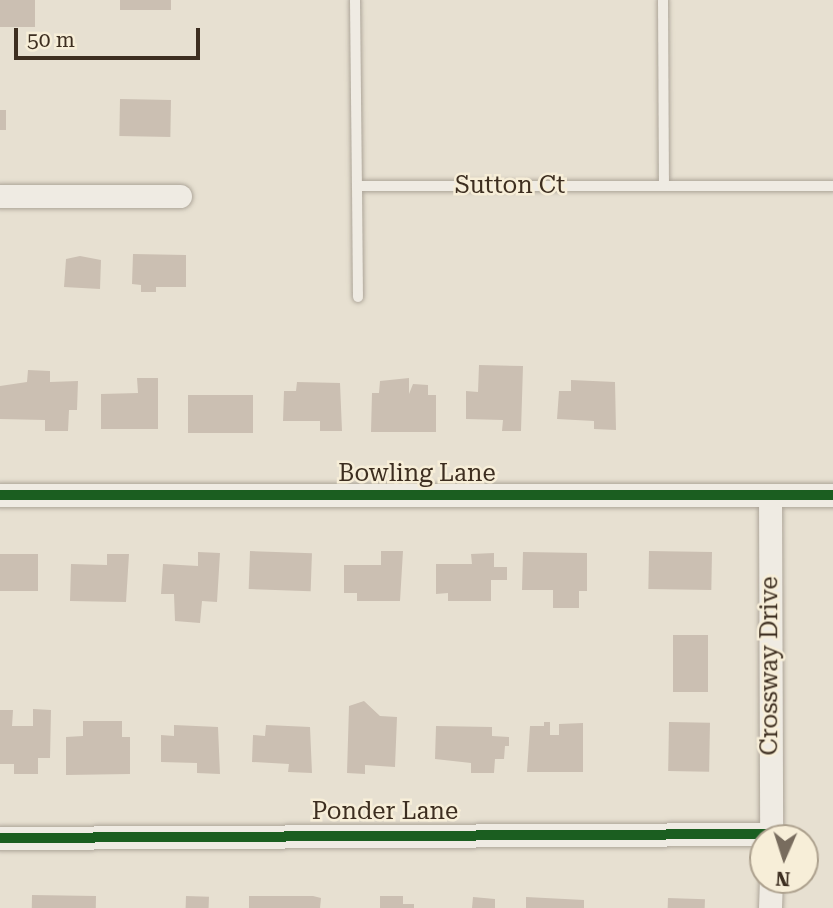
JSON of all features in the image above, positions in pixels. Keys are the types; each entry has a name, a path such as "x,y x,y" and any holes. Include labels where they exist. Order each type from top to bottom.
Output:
{"street":[{"path":"0,196 180,196"},
{"name":"Bowling Lane","path":"0,495 833,495"},
{"name":"Crossway Drive","path":"770,495 771,824"},
{"name":"Ponder Lane","path":"0,838 749,836"}],"lane":[{"path":"355,0 358,297"},
{"path":"663,0 664,186"},
{"name":"Sutton Ct","path":"357,186 833,186"}],"building":[{"path":"0,0 35,0 35,27 0,27"},
{"path":"120,0 171,0 171,10 120,10"},
{"path":"120,99 171,100 170,137 119,136"},
{"path":"0,110 6,110 6,130 0,130"},
{"path":"133,254 186,255 186,287 156,287 156,292 141,292 141,285 132,284"},
{"path":"80,256 101,260 100,289 64,287 66,259"},
{"path":"479,365 523,366 521,431 502,431 503,420 466,419 466,391 478,392"},
{"path":"28,370 50,371 50,382 78,381 77,410 69,410 68,431 45,431 45,420 0,419 0,386 27,382"},
{"path":"137,378 158,378 158,429 101,429 101,394 138,393"},
{"path":"409,378 409,394 413,384 428,385 428,395 436,395 436,432 371,432 372,393 379,393 380,381"},
{"path":"571,380 615,382 616,430 594,429 594,421 557,419 559,391 571,391"},
{"path":"297,382 340,383 342,431 320,431 320,421 283,421 284,391 296,391"},
{"path":"188,395 253,395 253,433 188,433"},
{"path":"250,551 312,553 311,591 249,589"},
{"path":"381,551 403,551 400,601 357,601 357,593 344,593 344,565 381,565"},
{"path":"649,551 712,552 711,590 648,589"},
{"path":"198,552 220,553 217,602 202,601 200,623 175,621 174,594 161,594 163,564 198,566"},
{"path":"523,552 587,553 587,591 579,591 579,608 553,608 553,590 522,590"},
{"path":"494,553 494,567 507,567 507,580 491,580 491,601 448,601 448,593 436,594 436,564 472,564 471,554"},
{"path":"0,554 38,554 38,591 0,591"},
{"path":"107,554 129,554 126,602 70,601 71,564 107,565"},
{"path":"673,635 708,635 708,692 673,692"},
{"path":"364,701 380,716 397,717 395,767 365,765 365,774 347,773 349,706"},
{"path":"33,709 51,710 50,758 38,758 38,774 14,774 14,764 0,764 0,710 13,710 12,726 33,726"},
{"path":"83,721 122,721 122,737 130,737 130,774 66,775 66,737 83,736"},
{"path":"544,722 550,722 550,735 559,735 559,724 583,723 583,772 527,772 530,726 544,726"},
{"path":"669,722 710,723 709,772 668,771"},
{"path":"174,725 218,727 220,774 197,773 197,763 161,762 161,735 174,736"},
{"path":"266,725 310,727 312,773 288,772 289,764 252,762 253,735 265,736"},
{"path":"436,726 492,727 492,736 509,737 509,746 505,746 504,759 495,759 494,773 471,773 471,763 435,759"},
{"path":"32,895 96,896 96,908 32,908"},
{"path":"186,896 209,897 209,908 186,908"},
{"path":"249,896 321,898 320,908 249,908"},
{"path":"380,896 403,896 403,904 414,904 414,908 380,908"},
{"path":"473,897 495,899 495,908 472,908"},
{"path":"526,897 584,900 584,908 526,908"},
{"path":"668,898 705,899 705,908 668,908"}],"cycle path":[{"path":"0,495 833,495"},
{"path":"0,838 749,834"}]}
